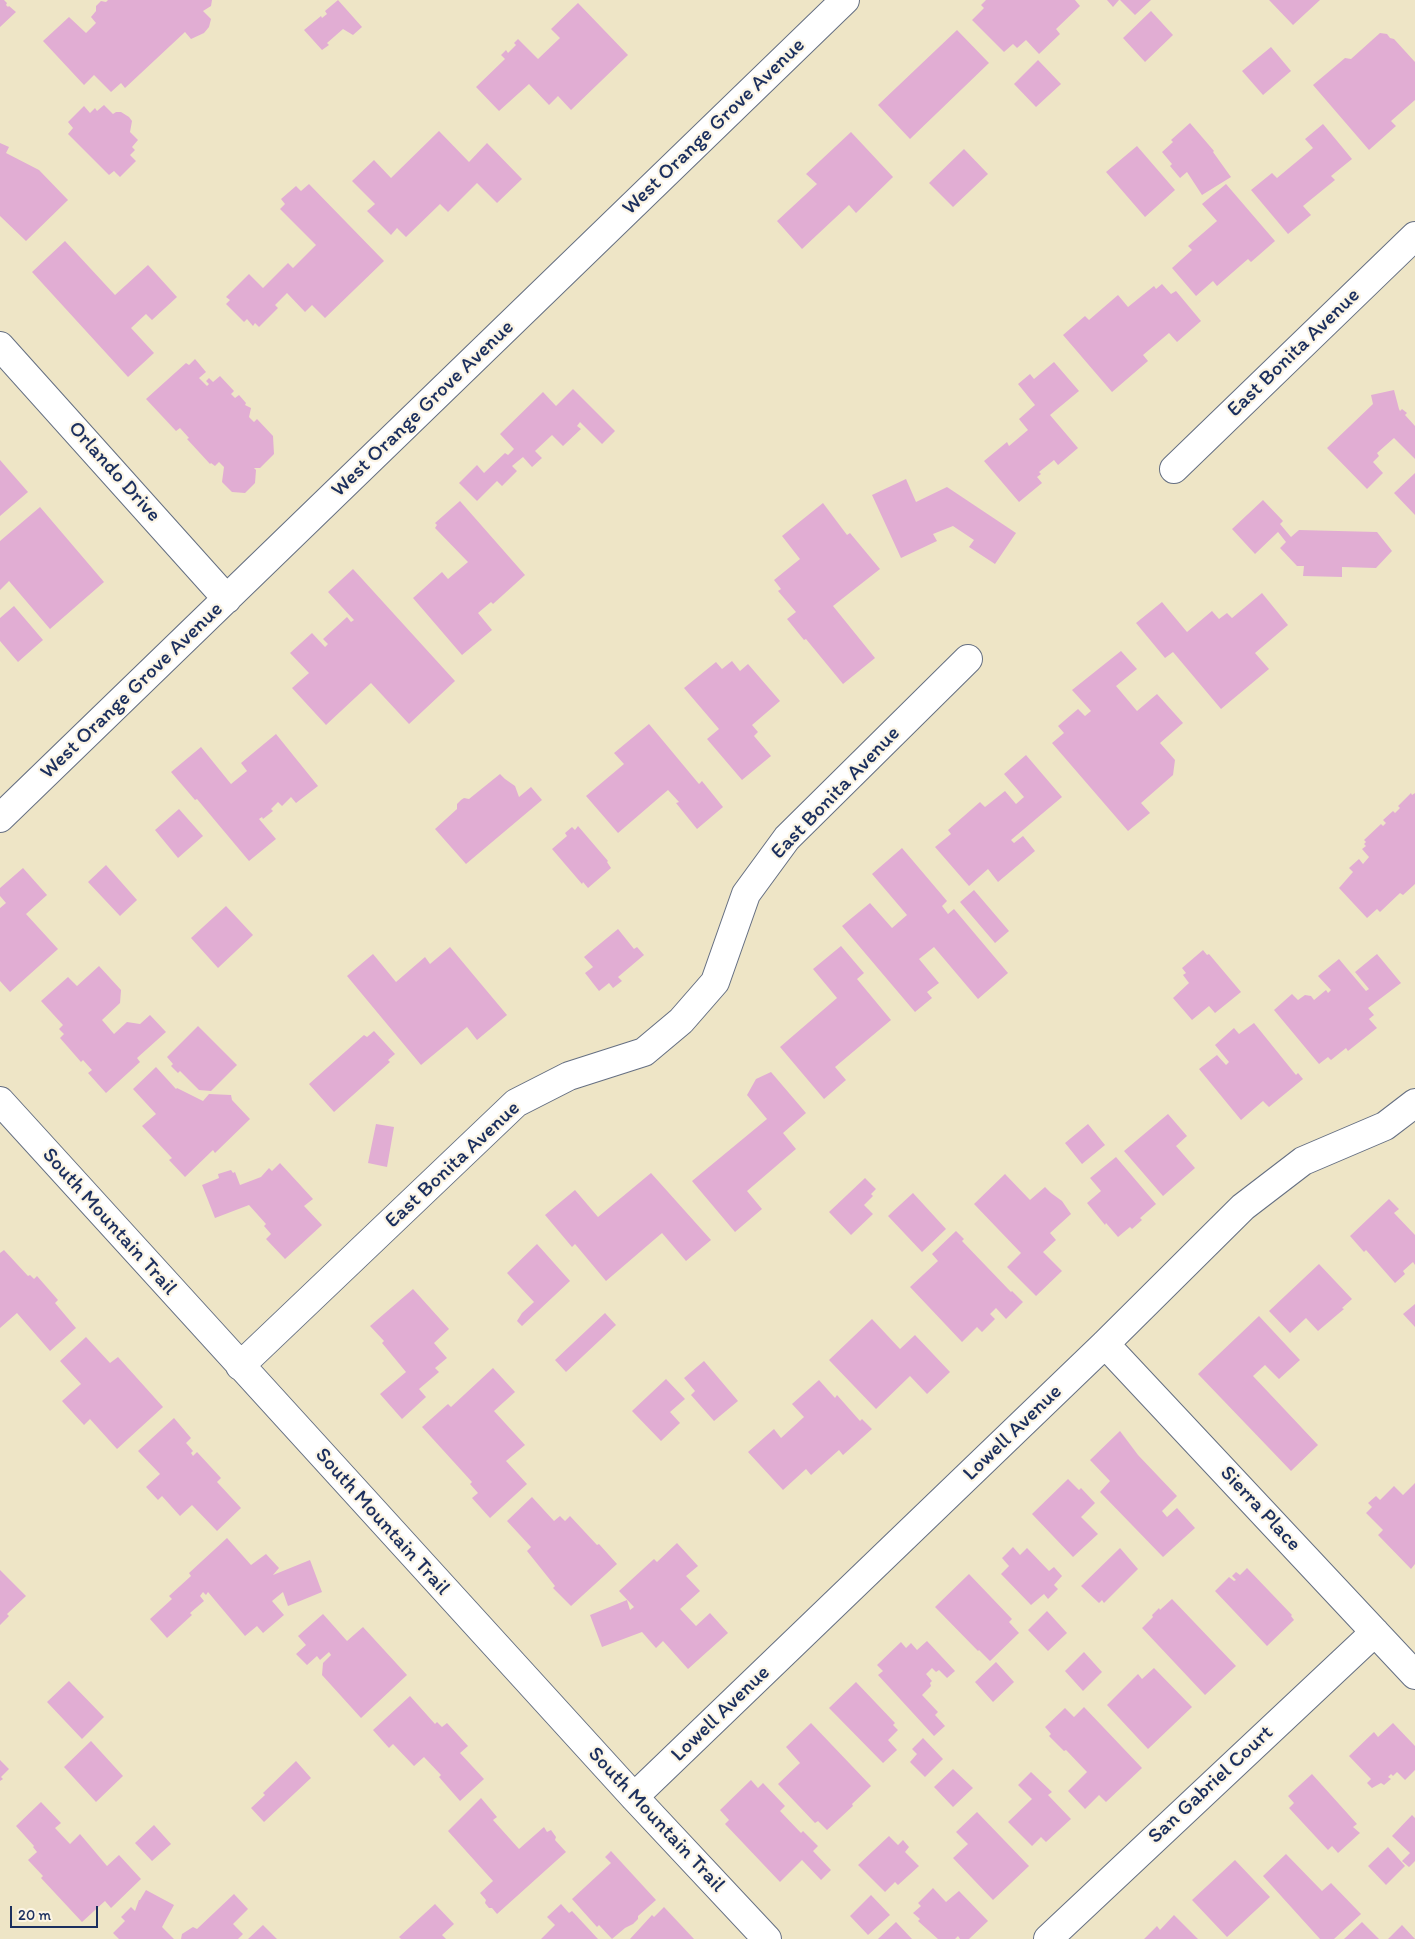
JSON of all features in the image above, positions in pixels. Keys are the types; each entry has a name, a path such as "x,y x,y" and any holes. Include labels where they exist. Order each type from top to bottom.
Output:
{"street":[{"name":"West Orange Grove Avenue","path":"0,818 846,0"},
{"name":"East Bonita Avenue","path":"1174,469 1415,236"},
{"name":"Orlando Drive","path":"0,346 227,598"},
{"name":"East Bonita Avenue","path":"240,1366 516,1103 569,1076 644,1052 681,1021 715,982 746,894 786,838 968,659"},
{"name":"South Mountain Trail","path":"0,1101 634,1797 767,1939"},
{"name":"Lowell Avenue","path":"634,1797 1104,1344 1243,1207 1303,1160 1385,1126 1415,1103"},
{"name":"Sierra Place","path":"1104,1344 1415,1675"},
{"name":"San Gabriel Court","path":"1048,1939 1375,1632"}],"building":[{"path":"0,0 4,0 8,7 16,12 0,27"},
{"path":"108,0 212,0 211,6 203,11 211,19 209,27 204,33 191,39 185,32 125,88 121,83 111,92 94,75 84,85 43,41 69,17 86,33 96,23 91,17 96,11 96,6 101,1 106,2"},
{"path":"338,0 362,27 353,35 343,29 322,50 304,30 321,16 322,18 327,14 325,11"},
{"path":"986,0 1075,0 1080,6 1056,29 1060,34 1039,54 1026,40 1017,48 1013,44 1004,52 972,20 984,8 981,5"},
{"path":"1107,0 1119,0 1113,7"},
{"path":"1120,0 1151,0 1135,15"},
{"path":"1269,0 1320,0 1293,25"},
{"path":"578,3 628,55 571,110 558,96 549,105 529,84 499,111 476,87 505,59 501,55 506,50 508,53 516,45 514,43 518,39 538,59 560,38 551,29"},
{"path":"1151,11 1173,35 1145,62 1123,38"},
{"path":"957,30 989,63 910,139 878,105"},
{"path":"1380,33 1387,34 1390,38 1394,39 1415,62 1415,100 1391,121 1396,126 1369,150 1313,85 1345,58 1351,59"},
{"path":"1271,47 1291,71 1263,95 1242,71"},
{"path":"1038,60 1061,84 1036,107 1014,84"},
{"path":"104,105 113,114 121,112 129,117 132,121 130,132 138,140 132,147 135,150 130,155 136,161 120,177 114,171 109,175 68,134 73,128 68,122 84,106 90,113 95,108 97,111"},
{"path":"1190,123 1214,151 1231,177 1202,195 1187,172 1180,178 1162,152 1173,142 1171,140"},
{"path":"1323,124 1352,159 1331,176 1335,180 1303,206 1311,215 1288,234 1251,190 1272,173 1277,178 1313,148 1305,139"},
{"path":"439,131 469,162 487,143 522,179 497,203 477,183 448,212 440,204 406,237 397,228 391,235 367,211 375,204 352,181 374,160 391,178"},
{"path":"851,132 893,177 856,213 849,205 802,249 777,221 817,184 806,174"},
{"path":"0,143 9,147 6,153 39,170 68,200 26,241 0,216"},
{"path":"1137,146 1175,190 1145,217 1106,172"},
{"path":"964,149 988,174 953,207 929,183"},
{"path":"309,184 384,261 325,318 312,305 305,312 287,293 275,305 278,308 259,327 255,323 253,326 247,319 244,322 226,304 230,300 226,297 249,274 263,288 288,263 293,268 316,245 280,209 285,204 281,199 296,186 301,191"},
{"path":"1226,184 1275,241 1251,262 1248,259 1217,286 1213,281 1196,296 1172,268 1192,250 1188,246 1217,221 1202,204"},
{"path":"65,241 115,295 148,265 177,297 152,320 146,314 131,328 154,353 128,377 32,272"},
{"path":"1162,284 1171,294 1176,291 1201,321 1177,342 1169,333 1143,355 1148,361 1112,392 1063,335 1085,316 1089,320 1118,295 1128,307 1154,286 1156,289"},
{"path":"195,359 206,372 199,378 207,386 209,384 206,381 209,378 213,382 220,376 234,391 231,394 235,398 239,395 246,403 245,405 251,408 249,417 254,422 257,419 273,436 274,454 260,468 254,468 256,470 255,483 245,493 232,492 222,482 224,467 219,462 215,466 210,464 187,439 189,438 180,428 176,431 146,399 186,363 189,365"},
{"path":"1054,362 1079,391 1050,415 1078,448 1058,465 1054,460 1039,472 1041,474 1037,477 1042,483 1019,502 984,461 1007,442 1009,446 1028,430 1019,419 1035,405 1018,384 1030,374 1034,379"},
{"path":"573,389 615,431 602,444 580,422 577,426 581,429 563,446 552,435 535,451 542,458 532,467 523,457 512,466 517,471 502,486 497,481 477,501 459,483 477,465 484,473 505,453 508,455 514,449 500,434 543,392 556,406"},
{"path":"1394,390 1400,411 1402,409 1407,413 1405,415 1415,426 1415,459 1394,438 1377,453 1379,456 1373,462 1383,473 1367,489 1327,448 1373,404 1371,395"},
{"path":"0,460 28,492 0,516"},
{"path":"1415,473 1415,515 1394,493"},
{"path":"906,479 916,502 947,487 1016,533 995,564 969,547 974,540 953,526 933,534 937,541 901,558 872,495"},
{"path":"1263,500 1283,521 1280,524 1291,537 1299,530 1377,532 1392,551 1376,568 1342,567 1342,577 1303,576 1304,566 1297,566 1280,548 1286,542 1278,532 1255,554 1232,529"},
{"path":"460,501 525,575 493,604 491,602 478,613 492,630 462,655 413,598 442,572 448,579 468,562 435,528 437,525 435,523"},
{"path":"823,503 847,535 850,533 880,569 833,606 875,658 843,684 787,619 796,612 778,591 781,589 774,580 800,559 782,536"},
{"path":"40,507 104,582 50,629 9,581 0,590 0,541"},
{"path":"353,569 455,681 409,724 371,683 326,725 292,688 309,673 290,653 312,633 325,647 328,644 323,639 347,617 351,622 354,620 328,592"},
{"path":"1262,593 1288,625 1255,653 1269,669 1221,709 1173,652 1165,658 1136,623 1162,602 1187,632 1212,611 1219,619 1227,613 1232,618"},
{"path":"14,606 43,640 18,662 0,641 0,618"},
{"path":"1121,651 1137,669 1116,686 1137,711 1157,694 1183,723 1160,743 1175,760 1173,775 1141,803 1150,813 1128,831 1052,743 1064,733 1058,726 1078,709 1085,716 1091,711 1072,690"},
{"path":"732,661 740,671 748,664 780,701 752,725 758,732 754,736 771,756 742,780 707,739 719,729 684,688 716,662 722,669"},
{"path":"649,724 699,784 702,781 723,807 697,829 676,803 679,802 668,790 618,833 586,796 624,764 614,753"},
{"path":"276,734 318,786 296,803 291,797 282,806 278,802 271,809 273,811 263,819 262,817 259,819 276,839 249,861 197,799 195,800 171,772 201,747 231,784 247,771 241,763"},
{"path":"1026,755 1062,797 1011,840 1014,843 1023,836 1035,851 998,882 988,869 969,886 935,847 951,834 948,830 980,802 985,807 1005,791 1016,804 1024,797 1004,774"},
{"path":"500,774 515,786 519,797 531,787 542,800 466,864 435,829 457,809 457,804 461,800 464,798 469,799"},
{"path":"1411,793 1412,795 1415,793 1415,884 1403,895 1400,893 1380,912 1377,909 1367,918 1339,888 1353,872 1349,868 1359,859 1363,864 1369,857 1362,849 1366,846 1364,840 1381,824 1383,826 1386,823 1383,820 1393,811 1395,813 1400,808 1398,806"},
{"path":"179,809 203,836 178,858 155,830"},
{"path":"578,826 608,861 611,868 588,888 583,882 582,884 552,849 567,836 565,833 572,827 575,830"},
{"path":"902,848 947,901 942,906 948,914 954,909 1008,973 978,999 934,947 919,959 939,983 927,992 932,998 915,1012 842,926 870,903 892,928 907,915 872,874"},
{"path":"106,865 137,900 120,916 88,882"},
{"path":"23,868 47,895 26,914 58,949 10,992 0,981 0,908 6,903 0,896 0,888"},
{"path":"974,890 1009,931 995,943 960,902"},
{"path":"226,906 253,935 218,968 191,938"},
{"path":"618,929 634,949 637,947 644,955 618,977 622,981 613,988 609,983 599,991 585,973 593,967 584,957"},
{"path":"841,946 864,973 857,979 891,1020 835,1067 846,1080 824,1099 780,1047 837,998 813,969"},
{"path":"450,947 507,1015 477,1040 467,1027 421,1065 347,976 373,954 396,982 425,957 430,964"},
{"path":"1203,950 1207,955 1209,954 1241,992 1215,1013 1209,1006 1192,1020 1173,998 1189,983 1183,975 1186,973 1182,968"},
{"path":"1377,954 1401,983 1368,1008 1374,1015 1369,1019 1377,1028 1348,1051 1346,1048 1331,1060 1328,1057 1319,1064 1274,1010 1292,994 1298,1000 1305,995 1311,996 1314,1000 1326,990 1328,993 1331,990 1318,976 1339,959 1366,991 1369,989 1355,972"},
{"path":"99,966 121,990 120,1003 102,1020 114,1034 127,1022 140,1024 150,1015 166,1032 137,1058 140,1062 106,1093 88,1073 92,1070 83,1060 81,1062 60,1038 64,1034 59,1029 63,1025 41,1001 68,977 77,986"},
{"path":"1254,1023 1296,1075 1298,1073 1303,1079 1269,1107 1263,1101 1241,1120 1199,1069 1217,1055 1226,1065 1229,1062 1215,1045 1234,1028 1239,1034"},
{"path":"198,1026 237,1065 211,1091 199,1090 180,1071 178,1073 171,1066 173,1064 167,1057"},
{"path":"374,1031 395,1054 388,1060 390,1062 334,1112 309,1084 364,1035 367,1037"},
{"path":"156,1067 176,1089 203,1101 209,1094 231,1095 232,1100 250,1119 215,1153 213,1150 185,1177 169,1160 172,1158 142,1126 156,1114 133,1089"},
{"path":"771,1072 806,1113 783,1133 796,1149 747,1191 762,1209 735,1232 692,1181 767,1119 747,1095 756,1079"},
{"path":"1168,1114 1187,1136 1176,1146 1195,1168 1163,1196 1124,1151"},
{"path":"376,1124 394,1127 387,1167 368,1163"},
{"path":"1088,1124 1105,1145 1082,1164 1065,1143"},
{"path":"1116,1157 1156,1204 1140,1218 1142,1220 1132,1229 1130,1227 1118,1237 1106,1223 1105,1225 1087,1203 1101,1191 1090,1178"},
{"path":"280,1163 313,1199 304,1206 322,1225 285,1259 266,1239 271,1234 264,1226 266,1224 249,1205 215,1218 202,1185 219,1178 218,1174 231,1170 233,1173 235,1172 240,1185 261,1177 269,1168 272,1171"},
{"path":"651,1173 711,1240 686,1261 662,1233 606,1281 575,1244 572,1247 545,1215 575,1190 598,1217"},
{"path":"1005,1174 1030,1200 1045,1187 1062,1201 1071,1214 1050,1233 1056,1240 1043,1252 1062,1271 1036,1296 1007,1267 1021,1253 974,1204"},
{"path":"865,1178 876,1189 871,1194 873,1196 864,1205 873,1214 851,1235 829,1212"},
{"path":"913,1193 946,1229 922,1252 888,1216"},
{"path":"1389,1199 1399,1209 1394,1213 1415,1235 1415,1265 1413,1262 1403,1271 1405,1274 1395,1283 1366,1250 1364,1252 1350,1236"},
{"path":"956,1231 964,1239 962,1241 1023,1302 1006,1319 996,1308 990,1314 995,1319 982,1332 977,1327 962,1342 910,1287 938,1261 932,1254"},
{"path":"537,1244 570,1281 522,1326 517,1321 522,1313 534,1302 507,1273"},
{"path":"4,1250 28,1276 30,1275 34,1279 37,1276 58,1300 55,1303 76,1328 50,1351 17,1313 0,1328 0,1253"},
{"path":"1319,1264 1352,1299 1342,1308 1344,1309 1318,1331 1306,1318 1290,1333 1269,1311"},
{"path":"413,1289 449,1329 434,1343 447,1358 435,1368 439,1372 419,1389 426,1397 402,1419 380,1394 406,1372 382,1343 384,1341 370,1326"},
{"path":"1415,1304 1415,1327 1403,1314"},
{"path":"605,1313 616,1325 566,1372 555,1360"},
{"path":"1259,1316 1300,1360 1279,1379 1265,1365 1253,1376 1318,1445 1291,1471 1198,1374"},
{"path":"872,1319 900,1349 915,1335 950,1372 927,1394 910,1376 876,1409 829,1360"},
{"path":"86,1337 110,1363 118,1357 163,1407 117,1449 90,1419 84,1425 62,1401 81,1384 60,1361"},
{"path":"704,1361 738,1401 714,1421 691,1395 695,1391 684,1378"},
{"path":"493,1368 515,1392 494,1411 525,1445 506,1461 527,1484 490,1518 472,1498 478,1493 470,1484 472,1482 422,1427 448,1404 451,1407"},
{"path":"666,1379 685,1399 670,1412 680,1423 661,1441 632,1411"},
{"path":"819,1380 835,1398 837,1395 860,1421 862,1419 872,1429 843,1455 839,1450 811,1475 806,1469 783,1490 748,1452 774,1429 781,1438 804,1417 792,1404"},
{"path":"174,1418 191,1438 186,1443 193,1451 191,1453 193,1456 197,1452 221,1478 217,1482 241,1508 217,1531 192,1505 180,1516 162,1496 158,1500 146,1487 160,1474 138,1451"},
{"path":"1120,1431 1138,1455 1177,1496 1162,1511 1167,1517 1177,1508 1195,1528 1163,1557 1100,1492 1110,1481 1090,1460"},
{"path":"1068,1479 1079,1490 1081,1488 1095,1503 1081,1517 1098,1534 1073,1557 1032,1514"},
{"path":"1415,1483 1415,1564 1411,1569 1378,1535 1383,1530 1366,1513 1372,1507 1368,1503 1376,1496 1380,1500 1394,1486 1403,1495"},
{"path":"532,1497 554,1521 560,1516 565,1521 570,1516 617,1564 571,1606 553,1588 555,1586 527,1551 531,1547 507,1521"},
{"path":"227,1538 251,1565 266,1554 279,1568 273,1575 310,1560 322,1592 288,1606 283,1592 272,1601 284,1615 263,1633 257,1626 245,1636 208,1592 206,1595 203,1592 200,1596 204,1601 167,1638 150,1619 172,1599 169,1596 191,1576 189,1573"},
{"path":"677,1543 698,1566 686,1576 700,1591 680,1609 696,1626 710,1613 728,1633 688,1669 663,1641 656,1648 642,1632 602,1647 590,1615 627,1600 630,1610 634,1607 619,1591 654,1559 657,1562"},
{"path":"1013,1547 1020,1555 1027,1548 1049,1571 1054,1567 1062,1576 1054,1585 1058,1589 1048,1599 1044,1594 1031,1605 1001,1574 1009,1566 1002,1558"},
{"path":"1120,1548 1138,1569 1104,1603 1102,1600 1099,1603 1081,1586"},
{"path":"1247,1568 1292,1615 1294,1620 1267,1646 1215,1591 1229,1577 1234,1581 1236,1580 1232,1576 1236,1572 1240,1575"},
{"path":"0,1570 26,1596 7,1614 9,1616 0,1625"},
{"path":"969,1574 1012,1619 1009,1622 1019,1633 990,1661 935,1607"},
{"path":"1172,1599 1236,1666 1205,1695 1142,1628 1159,1608 1160,1610"},
{"path":"1047,1611 1067,1633 1048,1651 1028,1630"},
{"path":"323,1614 347,1641 363,1627 407,1675 361,1718 322,1675 323,1663 331,1655 329,1652 320,1660 317,1656 307,1665 296,1654 306,1645 298,1636"},
{"path":"927,1641 955,1671 947,1678 939,1670 936,1672 932,1668 926,1674 932,1681 930,1683 931,1686 922,1695 938,1712 935,1715 945,1726 934,1736 878,1675 883,1671 877,1665 901,1642 906,1648 911,1643 917,1650"},
{"path":"1084,1652 1102,1672 1083,1691 1065,1671"},
{"path":"996,1662 1014,1682 993,1702 975,1682"},
{"path":"1154,1668 1192,1707 1148,1749 1107,1705 1138,1674 1142,1679"},
{"path":"69,1681 104,1717 82,1739 47,1702"},
{"path":"856,1682 895,1723 893,1725 898,1730 888,1740 897,1750 883,1763 829,1708"},
{"path":"410,1696 435,1724 437,1722 442,1727 447,1723 468,1746 460,1753 484,1779 460,1801 439,1777 441,1775 424,1757 414,1766 393,1744 389,1748 373,1730"},
{"path":"1084,1707 1142,1768 1106,1802 1099,1795 1085,1809 1068,1791 1087,1772 1066,1750 1064,1751 1049,1736 1051,1734 1045,1727 1065,1708 1074,1717"},
{"path":"811,1723 871,1786 827,1830 818,1821 815,1823 778,1784 800,1763 786,1747"},
{"path":"1393,1723 1415,1746 1415,1770 1405,1780 1397,1772 1393,1776 1391,1774 1388,1777 1391,1779 1384,1785 1381,1783 1372,1788 1367,1783 1371,1779 1349,1756 1374,1732 1378,1737"},
{"path":"923,1738 943,1759 925,1777 910,1762 917,1754 912,1749"},
{"path":"91,1741 123,1776 96,1802 64,1767"},
{"path":"0,1760 9,1769 1,1777 3,1779 0,1781"},
{"path":"296,1761 311,1778 264,1822 251,1808 265,1795 263,1793"},
{"path":"953,1769 973,1788 953,1807 934,1787"},
{"path":"1031,1772 1052,1792 1048,1795 1071,1819 1046,1842 1041,1837 1032,1846 1008,1822 1032,1799 1018,1785"},
{"path":"1312,1774 1357,1824 1353,1827 1360,1833 1338,1853 1332,1846 1328,1850 1289,1808 1294,1803 1288,1796"},
{"path":"751,1780 758,1788 763,1783 785,1806 780,1811 801,1833 803,1831 818,1846 813,1851 831,1870 821,1880 802,1860 780,1882 725,1824 729,1820 720,1810"},
{"path":"481,1798 497,1817 493,1820 519,1849 544,1827 547,1832 551,1830 556,1837 555,1840 566,1852 497,1914 492,1908 489,1908 485,1903 486,1900 480,1893 493,1881 448,1831"},
{"path":"41,1802 61,1823 55,1828 70,1844 80,1834 107,1866 119,1855 141,1879 111,1908 105,1901 82,1922 41,1878 43,1876 28,1860 37,1852 16,1826"},
{"path":"977,1812 1029,1866 993,1900 953,1858 968,1844 956,1832"},
{"path":"1412,1815 1415,1818 1415,1861 1409,1867 1402,1861 1410,1853 1392,1836"},
{"path":"154,1825 171,1844 152,1861 135,1843"},
{"path":"889,1836 898,1845 903,1840 909,1847 905,1852 919,1866 898,1885 895,1882 885,1892 858,1865"},
{"path":"1388,1847 1405,1866 1386,1885 1368,1866"},
{"path":"611,1851 656,1900 638,1916 638,1919 633,1924 612,1939 599,1925 597,1927 572,1899 611,1863 605,1857"},
{"path":"1286,1854 1322,1891 1331,1883 1361,1914 1334,1939 1320,1939 1263,1876"},
{"path":"1235,1860 1270,1897 1227,1937 1192,1900"},
{"path":"933,1888 946,1902 959,1891 988,1921 969,1939 960,1939 958,1936 955,1939 938,1939 918,1921 920,1919 913,1913 921,1906 918,1903"},
{"path":"146,1890 174,1905 162,1927 174,1939 119,1939 113,1933 125,1921 121,1917 131,1907 135,1911 139,1900"},
{"path":"234,1894 248,1909 233,1924 243,1934 238,1939 181,1939 182,1934 193,1927 197,1929"},
{"path":"871,1895 890,1915 868,1935 850,1916"},
{"path":"435,1904 454,1924 442,1935 446,1939 401,1939 399,1937"},
{"path":"561,1904 569,1913 572,1911 598,1939 541,1939 555,1925 547,1917"},
{"path":"664,1907 694,1939 630,1939 652,1915 654,1917"},
{"path":"1174,1915 1198,1939 1144,1939 1157,1926 1160,1930"},
{"path":"896,1922 912,1939 878,1939"},
{"path":"1362,1922 1379,1939 1344,1939"},
{"path":"263,1925 277,1939 248,1939"},
{"path":"1402,1925 1415,1939 1388,1939"}]}
